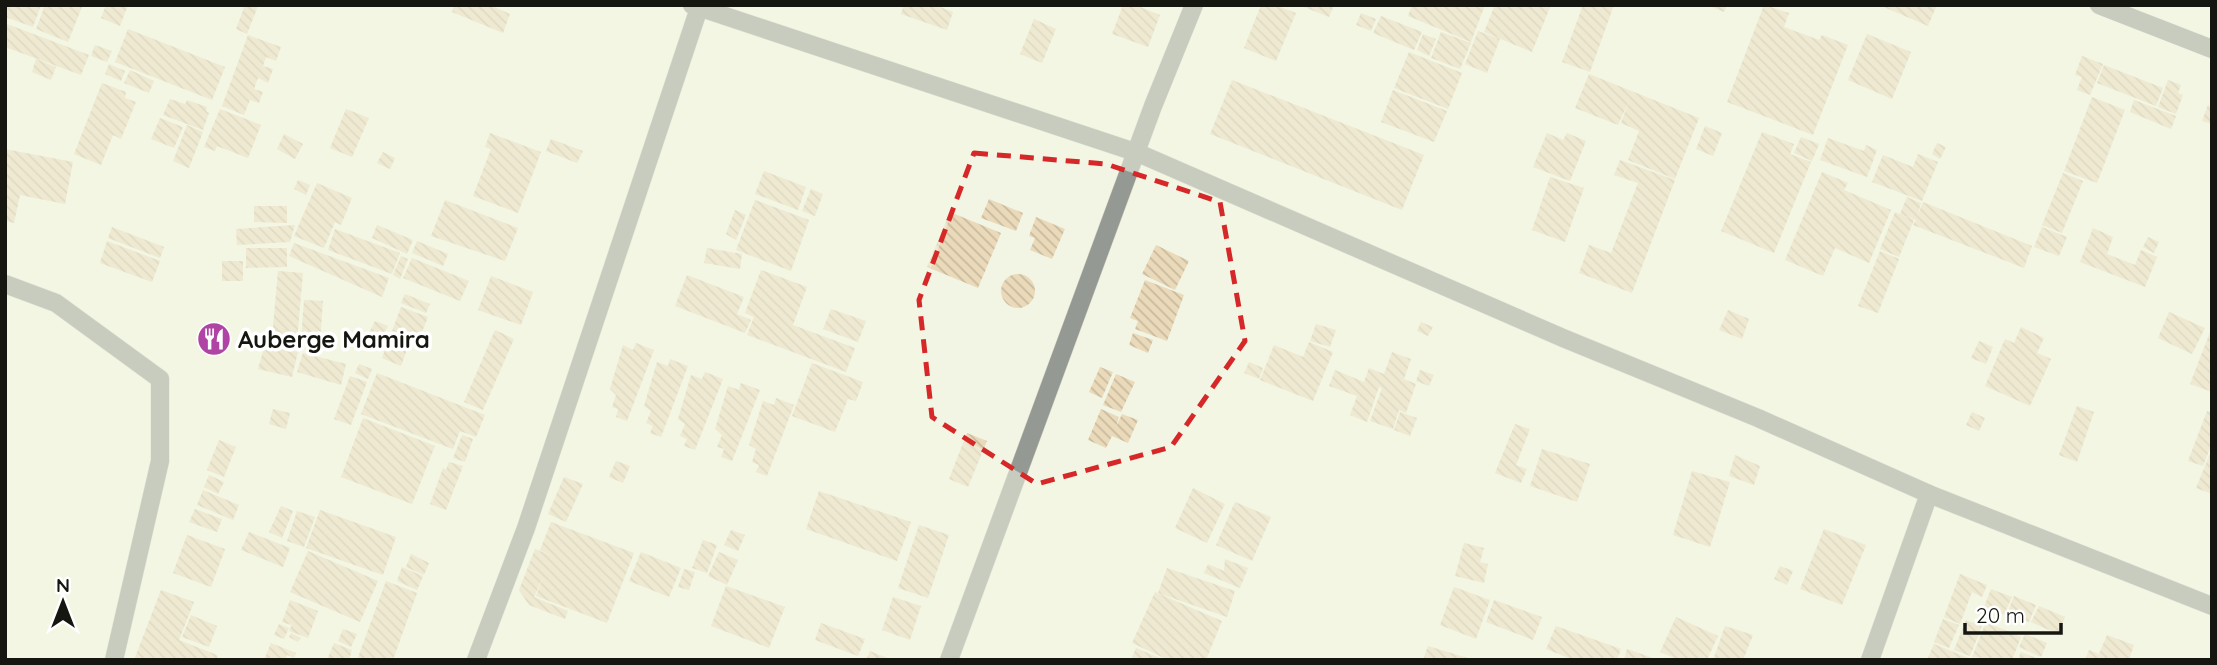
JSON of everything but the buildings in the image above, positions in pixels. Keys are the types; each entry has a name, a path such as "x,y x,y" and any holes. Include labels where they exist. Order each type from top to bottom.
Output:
{"street":[{"path":"948,660 1194,5"},
{"path":"2099,5 2137,12 2212,48"},
{"path":"476,660 526,528 695,6 1138,153 1929,494 2212,606"},
{"path":"5,284 57,303 160,379 160,460 114,660"},
{"path":"1870,660 1929,494"}],"highlighted area":[{"path":"974,153 1106,164 1220,202 1245,341 1171,447 1037,484 932,417 919,300"}],"place":[{"name":"Auberge Mamira","path":"214,339"}]}
